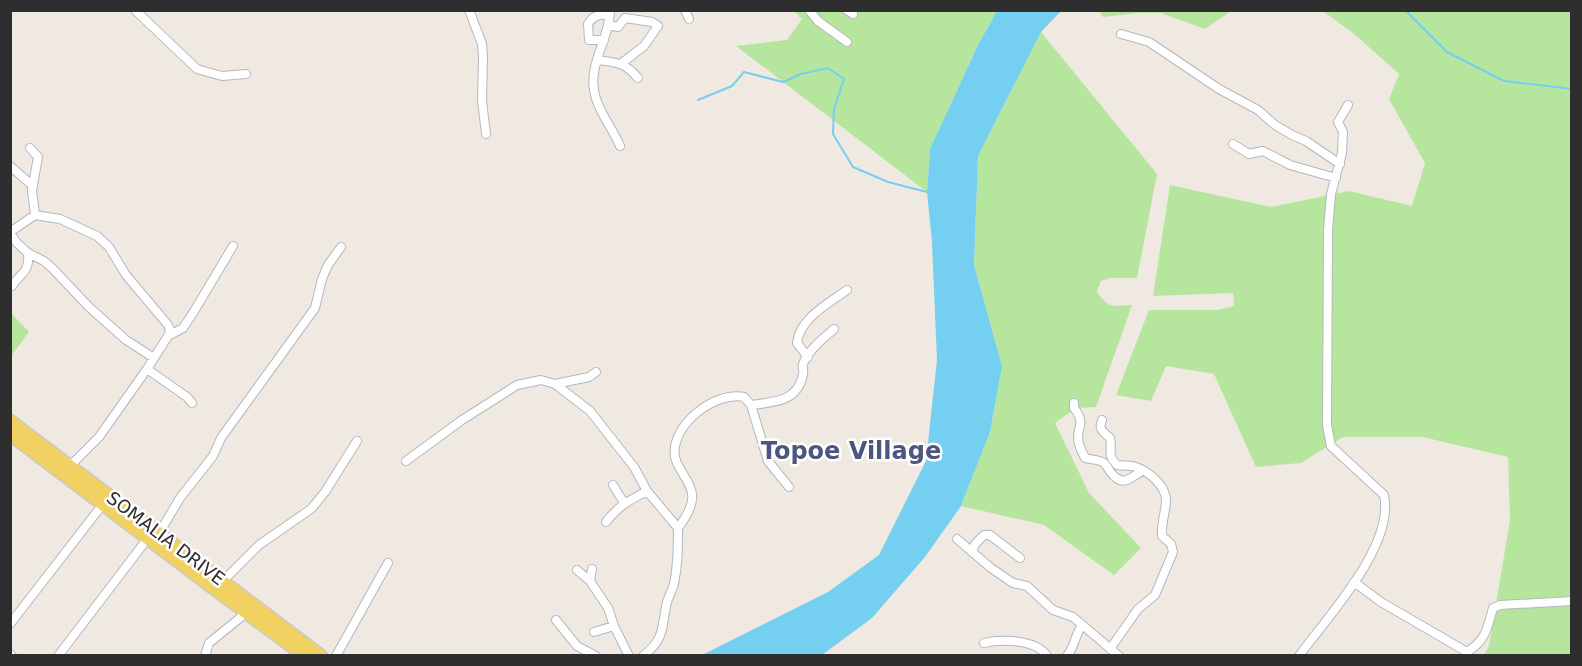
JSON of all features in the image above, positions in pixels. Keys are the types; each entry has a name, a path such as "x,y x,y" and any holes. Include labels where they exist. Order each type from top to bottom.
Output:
{"main road":[{"name":"SOMALIA DRIVE","path":"10,421 70,466 246,613 305,656"},
{"name":"SOMALIA DRIVE","path":"10,434 103,504 223,581 321,656"}],"street":[{"path":"135,10 197,69 222,76 246,75"},
{"path":"469,10 482,50 482,101 486,134"},
{"path":"685,10 689,19"},
{"path":"610,11 609,25 593,82 594,92 602,111 620,146"},
{"path":"604,40 589,40 588,24 591,19 606,15 610,11"},
{"path":"812,12 847,42"},
{"path":"609,25 618,27 625,18 652,22 658,26 644,46 622,63"},
{"path":"1121,34 1149,42 1219,89 1258,110 1275,125 1306,141 1340,164"},
{"path":"598,60 622,63 629,67 638,78"},
{"path":"1310,656 1301,652 1369,560 1379,538 1385,502 1384,495 1331,446 1327,425 1328,230 1331,194 1340,164 1343,132 1338,122 1348,105"},
{"path":"1233,144 1249,154 1263,151 1290,165 1336,178"},
{"path":"30,148 38,157 33,186 35,215"},
{"path":"10,166 33,186"},
{"path":"70,466 99,437 147,369 154,358 168,336 170,330 126,276 109,247 97,236 70,222 35,215 10,233 16,243 28,253 53,268 89,307 126,340 154,358"},
{"path":"168,336 183,328 233,246"},
{"path":"58,656 154,538 180,498 213,456 221,438 315,308 328,265 341,248"},
{"path":"12,286 27,270 28,253"},
{"path":"808,357 797,342 797,334 807,320 848,290"},
{"path":"751,405 782,402 791,394 800,382 803,364 819,342 834,328"},
{"path":"147,369 188,397 192,403"},
{"path":"555,384 589,377 596,372"},
{"path":"406,461 462,420 518,385 541,380 555,384 590,411 634,467 647,491 678,528 679,559 667,603 662,634 657,643 643,656"},
{"path":"678,528 692,500 691,489 675,457 675,448 685,427 707,404 718,399 739,396 744,397 751,405 768,461 789,487"},
{"path":"1074,403 1074,408 1080,413 1079,447 1085,458 1098,460 1104,464 1121,482 1126,482 1142,471"},
{"path":"1102,420 1099,426 1110,438 1109,452 1114,462 1117,465 1136,467 1161,485 1165,493 1162,536 1171,544 1173,552 1155,595 1142,604 1110,649"},
{"path":"223,581 259,546 311,509 325,492 357,441"},
{"path":"613,485 624,503"},
{"path":"606,522 624,503 647,491"},
{"path":"10,624 103,504"},
{"path":"972,552 975,544 984,535 990,535 1020,558"},
{"path":"957,539 1010,581 1024,584 1053,610 1073,617 1119,656"},
{"path":"336,656 388,563"},
{"path":"590,582 592,569"},
{"path":"577,570 590,582 608,608 628,656"},
{"path":"1354,582 1382,602 1467,652 1484,636 1493,608 1500,605 1572,601"},
{"path":"205,656 209,643 246,613"},
{"path":"556,620 577,646 596,656"},
{"path":"1067,656 1082,625"},
{"path":"594,632 614,626"},
{"path":"984,643 999,641 1032,644 1039,647 1047,656"}],"green space":[{"path":"794,11 997,11 978,45 930,149 927,192 736,46 787,40 802,19"},
{"path":"1099,11 1231,11 1205,29 1161,13 1103,17"},
{"path":"1323,11 1571,11 1571,655 1484,655 1489,646 1510,520 1508,457 1423,437 1343,437 1301,463 1256,467 1214,374 1166,366 1151,401 1116,395 1149,310 1218,310 1234,306 1233,293 1153,296 1170,185 1271,207 1349,191 1412,206 1425,163 1389,99 1399,74 1353,33"},
{"path":"1041,32 1157,174 1137,278 1110,278 1101,281 1097,291 1108,304 1132,305 1096,407 1076,408 1055,423 1089,493 1141,548 1114,575 1044,525 961,506 990,432 1002,366 974,265 978,156"},
{"path":"11,313 29,332 11,356"}],"water":[{"path":"997,11 1061,11 1041,32 978,156 974,265 1002,366 990,432 961,506 925,557 872,618 822,655 702,655 828,592 879,555 926,461 937,360 932,242 927,192 930,149 978,45"}],"waterway":[{"path":"1405,10 1447,52 1504,81 1572,89"},
{"path":"698,100 732,86 744,72 783,82 801,74 828,68 844,79 834,109 833,134 853,167 888,182 927,192"}],"district":[{"name":"Topoe Village","path":"851,451"}]}
